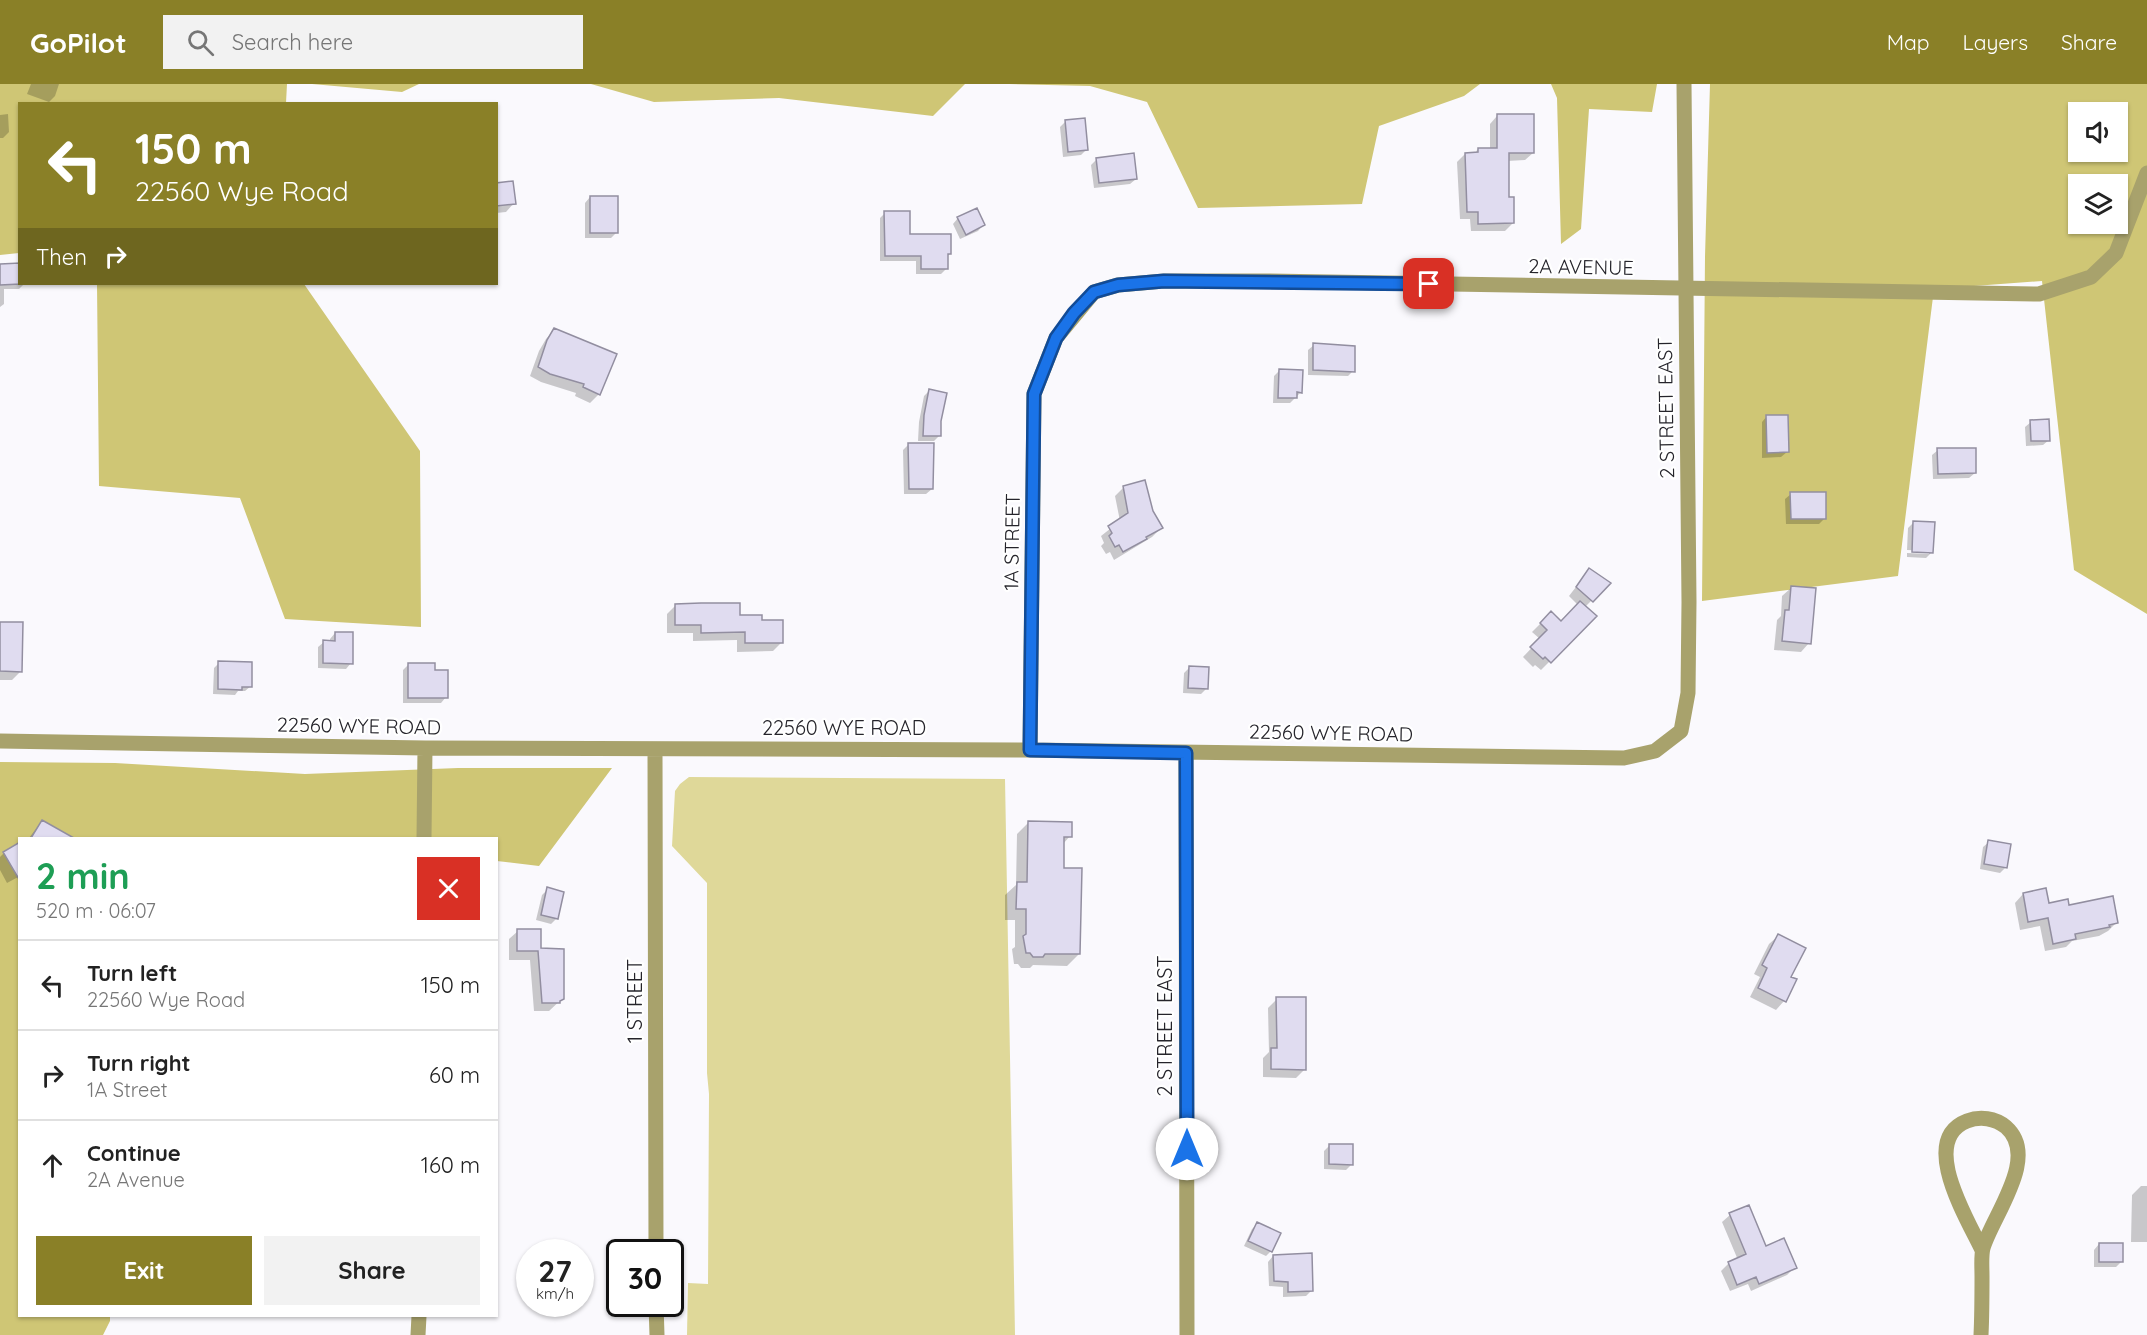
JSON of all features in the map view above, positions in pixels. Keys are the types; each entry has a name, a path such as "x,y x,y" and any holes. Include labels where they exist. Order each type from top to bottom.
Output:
{"street":[{"name":"2 STREET EAST","path":"1681,730 1688,693 1689,602 1684,84"},
{"name":"2A AVENUE","path":"1056,338 1094,292 1118,285 1164,281 2039,294 2091,277 2116,253 2147,172"},
{"name":"1A STREET","path":"1030,750 1034,394 1056,338"},
{"name":"22560 WYE ROAD","path":"0,741 425,748 1030,750 1624,758 1655,751 1681,730"},
{"path":"424,837 425,748"},
{"name":"1 STREET","path":"655,749 656,1239"},
{"name":"2 STREET EAST","path":"1186,753 1187,1335"},
{"path":"1981,1335 1982,1250 2019,1162 2017,1146 2011,1132 2000,1122 1985,1118 1972,1119 1960,1124 1951,1132 1947,1144 1946,1160 1948,1177 1982,1250"},
{"path":"418,1335 419,1317"},
{"path":"656,1317 657,1335"}],"shaded area":[{"path":"0,84 287,84 286,102 18,102 18,253 0,255"},
{"path":"312,84 419,84 402,92"},
{"path":"591,84 965,84 933,116 779,98 654,102"},
{"path":"1009,84 1480,84 1464,96 1379,126 1362,204 1198,208 1147,102 1090,86"},
{"path":"1551,84 1657,84 1652,112 1589,109 1581,229 1561,244 1557,98"},
{"path":"1710,84 2147,84 2147,614 2074,570 2042,281 1934,289 1898,576 1702,601 1705,257"},
{"path":"97,285 305,285 420,451 421,627 285,619 240,498 99,486"},
{"path":"0,762 115,763 305,774 458,768 612,768 539,866 498,861 498,837 18,837 18,1317 110,1317 110,1321 103,1335 0,1335"},
{"path":"689,777 1005,779 1015,1335 687,1335 688,1283 708,1284 709,1094 707,1073 707,883 672,846 675,791"}],"building":[{"path":"1497,114 1534,114 1534,153 1509,153 1509,197 1514,197 1514,223 1478,224 1478,212 1467,212 1465,153 1478,152 1478,148 1497,148"},
{"path":"1085,118 1088,150 1068,152 1065,120"},
{"path":"1134,153 1137,179 1099,183 1096,158"},
{"path":"513,181 516,204 498,206 498,183"},
{"path":"590,196 618,196 618,233 590,233"},
{"path":"977,208 985,225 966,235 957,217"},
{"path":"884,211 910,211 910,234 951,234 948,269 921,269 921,256 885,256"},
{"path":"18,263 18,284 0,285 0,264"},
{"path":"554,328 617,354 600,395 583,387 584,384 550,374 538,367 547,340"},
{"path":"1313,343 1355,346 1355,372 1313,370"},
{"path":"1279,369 1303,370 1302,393 1297,392 1297,398 1278,398"},
{"path":"929,389 947,393 941,421 941,436 923,436"},
{"path":"1766,415 1788,415 1789,452 1767,453"},
{"path":"2049,419 2050,441 2031,441 2030,420"},
{"path":"908,443 934,443 933,489 909,489"},
{"path":"1937,448 1976,448 1976,473 1938,474"},
{"path":"1145,480 1153,511 1163,528 1123,552 1119,545 1115,547 1109,536 1112,533 1108,526 1128,513 1123,486"},
{"path":"1790,492 1826,492 1826,519 1791,519"},
{"path":"1913,521 1935,522 1933,553 1912,552"},
{"path":"1589,568 1611,583 1593,602 1576,587"},
{"path":"1791,586 1816,588 1811,644 1782,641 1785,610 1789,610"},
{"path":"1580,601 1597,616 1551,663 1545,657 1543,659 1530,647 1547,630 1540,623 1551,611 1561,621"},
{"path":"740,603 740,615 762,615 762,620 783,620 783,643 745,643 745,632 701,633 701,625 675,625 675,604"},
{"path":"0,622 23,622 22,672 0,671"},
{"path":"335,632 353,632 353,664 323,663 323,640 335,641"},
{"path":"218,661 252,662 252,687 242,687 242,690 218,689"},
{"path":"408,663 435,663 435,670 448,670 448,698 408,698"},
{"path":"1189,666 1209,667 1208,689 1188,688"},
{"path":"42,820 72,837 32,837"},
{"path":"1028,821 1072,822 1072,837 1064,837 1064,868 1082,868 1080,954 1045,954 1043,957 1033,957 1030,953 1026,953 1023,936 1026,934 1026,909 1016,909 1017,882 1027,882"},
{"path":"1988,840 2011,844 2007,868 1984,864"},
{"path":"18,843 18,878 3,852"},
{"path":"547,887 564,892 558,919 541,915"},
{"path":"2046,888 2049,903 2068,899 2069,905 2113,896 2118,923 2109,925 2110,927 2075,934 2076,939 2053,944 2048,918 2028,922 2023,893"},
{"path":"517,929 541,929 541,948 564,949 564,999 560,1003 542,1003 538,951 517,951"},
{"path":"1778,934 1806,948 1791,977 1797,979 1786,1002 1758,988 1767,968 1762,965"},
{"path":"1276,997 1306,997 1306,1070 1271,1069 1271,1048 1277,1048"},
{"path":"1329,1144 1353,1144 1353,1165 1329,1164"},
{"path":"1749,1205 1766,1246 1784,1238 1797,1268 1759,1284 1756,1277 1737,1285 1728,1262 1746,1254 1729,1213"},
{"path":"1257,1222 1281,1233 1272,1252 1248,1241"},
{"path":"2099,1243 2123,1243 2123,1262 2099,1262"},
{"path":"1312,1253 1313,1291 1288,1292 1288,1282 1274,1281 1273,1255"}],"route":[{"path":"1187,1149 1186,753 1030,750 1034,394 1056,338 1074,313 1094,292 1118,285 1164,281 1429,284"}]}
